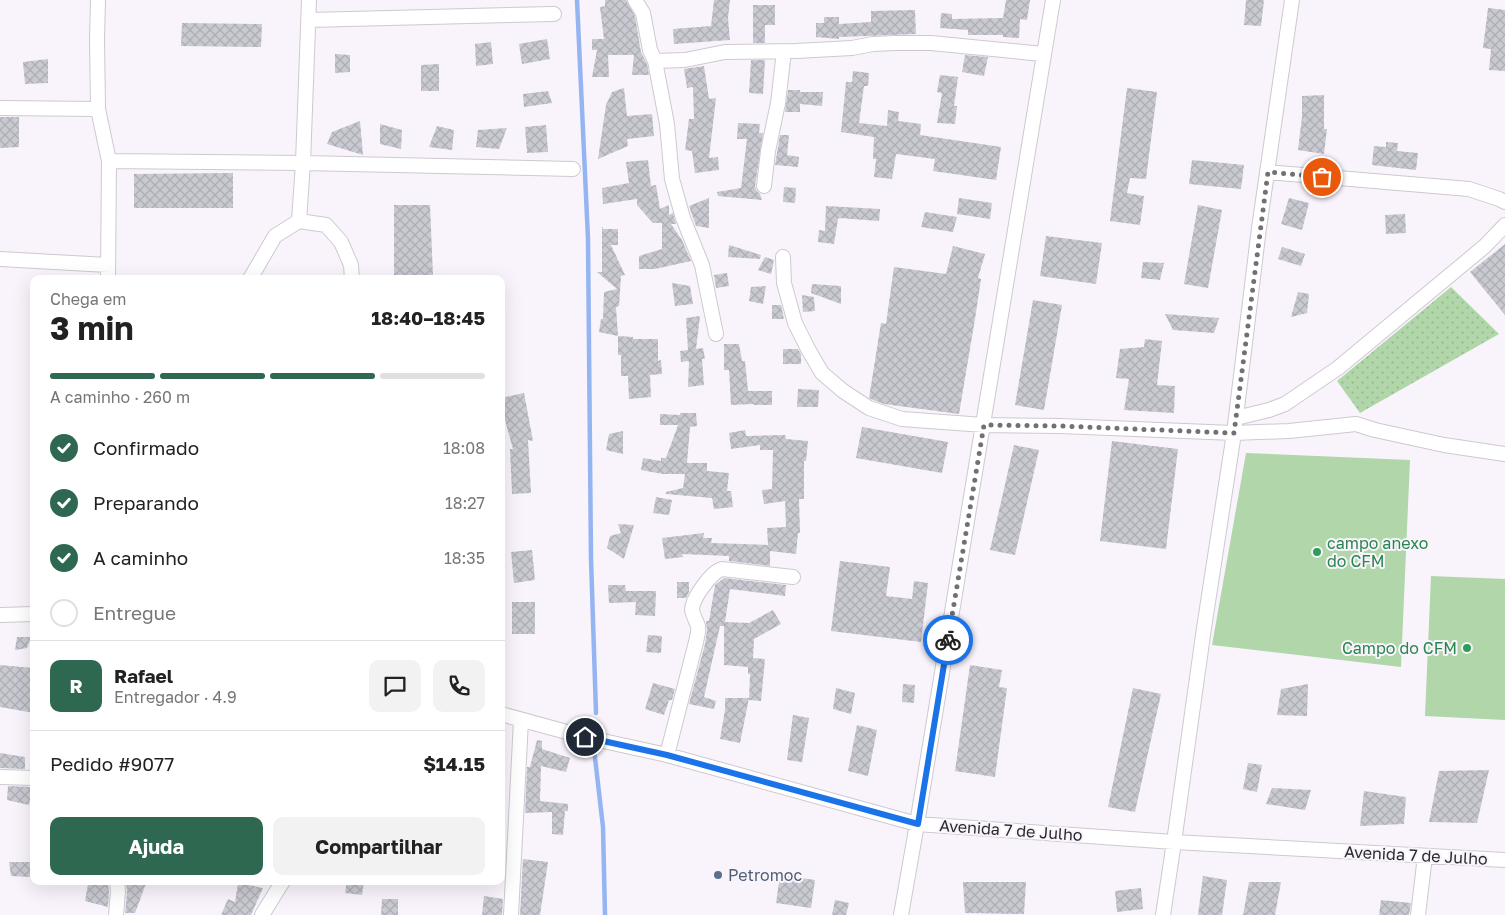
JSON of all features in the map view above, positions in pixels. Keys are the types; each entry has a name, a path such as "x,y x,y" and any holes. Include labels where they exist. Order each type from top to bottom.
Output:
{"street":[{"path":"0,259 108,272 109,161 98,109 98,0"},
{"path":"299,221 304,163 309,0"},
{"path":"635,0 643,13 648,44 655,61 667,124 672,179 682,218 702,265 716,334"},
{"path":"901,915 918,824 1053,0"},
{"path":"1163,915 1234,433 1292,0"},
{"path":"308,20 554,14"},
{"path":"655,61 685,60 725,52 852,48 873,44 922,43 1043,54"},
{"path":"764,186 768,150 778,102 784,51"},
{"path":"0,108 98,109"},
{"path":"109,161 573,169"},
{"path":"1268,172 1469,188 1499,198 1505,202"},
{"path":"252,275 275,236 299,221 326,225 341,242 351,265 352,275"},
{"path":"1236,418 1285,404 1338,368 1485,246 1505,226"},
{"path":"783,257 784,283 795,322 822,373 843,391 869,408 902,419 984,425 1234,433 1289,431 1356,424 1444,444 1505,454"},
{"path":"667,755 696,642 698,627 692,613 692,606 696,597 714,572 722,569 793,577"},
{"path":"0,615 30,614"},
{"name":"Avenida 7 de Julho","path":"505,715 585,737 667,755 918,824 1174,842 1505,860"},
{"path":"511,915 522,720"},
{"path":"0,777 30,778"},
{"path":"1418,915 1425,856"},
{"path":"116,915 117,885"},
{"path":"262,915 281,885"}],"green space":[{"path":"1451,287 1499,334 1360,413 1337,381"},
{"name":"campo anexo do CFM","path":"1246,453 1410,460 1401,667 1212,645"},
{"name":"Campo do CFM","path":"1431,576 1505,579 1505,720 1425,716"}],"building":[{"path":"605,0 626,0 635,16 641,52 647,64 649,75 632,75 634,55 608,55 609,77 592,77 597,50 592,50 592,39 604,39 600,7 605,6"},
{"path":"714,0 730,0 728,18 730,40 674,44 673,29 711,26"},
{"path":"1006,0 1030,0 1027,20 1020,19 1019,38 1003,37 1003,35 968,35 968,30 940,28 941,13 952,14 952,19 1003,18"},
{"path":"1246,0 1264,0 1261,26 1244,25"},
{"path":"753,5 775,5 775,25 765,25 765,43 753,43"},
{"path":"1488,8 1505,10 1505,71 1489,70 1491,49 1483,48"},
{"path":"915,10 916,34 839,37 839,39 816,37 816,23 824,23 824,17 839,17 839,24 871,22 871,11"},
{"path":"182,23 262,24 261,47 181,46"},
{"path":"547,39 550,59 522,64 519,44"},
{"path":"491,42 493,64 476,66 475,44"},
{"path":"335,54 350,55 350,72 335,73"},
{"path":"965,55 988,57 984,76 962,72"},
{"path":"48,59 48,83 25,84 23,62"},
{"path":"751,60 765,60 763,94 749,93"},
{"path":"439,64 439,91 421,91 421,65"},
{"path":"704,66 709,99 716,98 709,158 718,157 719,170 695,173 692,151 685,150 689,119 694,119 693,87 687,88 684,69"},
{"path":"853,71 869,73 868,86 864,86 859,123 887,126 888,110 899,112 898,121 921,124 920,135 1001,147 996,180 933,171 935,159 896,154 892,179 874,177 876,159 873,159 874,137 841,132 846,82 852,82"},
{"path":"940,75 958,77 954,106 957,106 955,124 937,123 942,93 937,92"},
{"path":"624,88 627,116 652,114 654,136 627,139 628,146 598,159 606,105 612,92"},
{"path":"1127,88 1157,92 1146,179 1130,178 1127,193 1144,196 1140,225 1110,221"},
{"path":"788,90 823,92 822,106 800,104 800,112 785,112"},
{"path":"548,91 552,103 524,107 523,94"},
{"path":"1324,95 1324,129 1327,129 1324,154 1298,150 1302,117 1302,96"},
{"path":"0,117 19,117 19,147 0,148"},
{"path":"360,121 363,155 327,144 332,132"},
{"path":"738,123 760,124 759,133 763,133 755,186 762,200 718,196 717,192 741,188 747,139 737,139"},
{"path":"380,124 402,130 401,149 380,144"},
{"path":"546,125 548,152 527,153 525,127"},
{"path":"437,126 454,130 452,150 429,147"},
{"path":"507,128 499,149 476,147 478,130"},
{"path":"780,135 789,135 787,155 799,157 798,167 775,165"},
{"path":"1386,142 1398,143 1397,151 1418,153 1416,170 1372,165 1374,146 1386,147"},
{"path":"648,160 651,186 656,185 660,209 669,205 669,215 673,213 676,224 671,224 682,240 691,261 655,269 639,269 639,256 662,249 662,223 653,223 637,205 637,199 603,204 602,188 629,183 626,162"},
{"path":"1192,160 1244,165 1241,189 1189,184"},
{"path":"233,173 233,208 134,208 134,174"},
{"path":"784,187 796,188 795,203 783,202"},
{"path":"709,198 709,228 696,226 689,206"},
{"path":"959,198 992,203 990,219 957,214"},
{"path":"1289,198 1309,203 1302,230 1281,224"},
{"path":"394,205 430,205 433,275 394,275"},
{"path":"1198,205 1222,210 1208,288 1184,284"},
{"path":"826,206 880,209 879,221 839,218 834,244 818,242 819,230 825,231"},
{"path":"925,212 957,217 953,232 921,227"},
{"path":"1405,214 1406,233 1386,234 1385,215"},
{"path":"602,226 603,229 618,229 618,245 611,245 625,275 621,276 619,306 616,307 618,336 599,332 601,319 603,319 604,292 617,289 597,272 602,272"},
{"path":"1046,236 1102,243 1096,284 1040,276"},
{"path":"1505,244 1505,315 1470,272"},
{"path":"729,245 761,255 760,259 728,257"},
{"path":"953,246 985,254 978,278 981,279 959,414 884,404 869,398 881,323 886,324 894,267 946,274"},
{"path":"1282,247 1305,254 1301,266 1278,259"},
{"path":"765,257 774,260 771,274 758,270"},
{"path":"1143,262 1164,263 1160,280 1141,278"},
{"path":"727,273 729,286 716,288 714,275"},
{"path":"672,283 690,286 693,304 675,306"},
{"path":"812,284 841,286 841,304 811,293"},
{"path":"766,286 763,304 749,301 751,287"},
{"path":"1298,292 1309,294 1307,313 1291,317"},
{"path":"802,295 814,297 815,311 803,312"},
{"path":"1033,300 1062,305 1044,410 1015,405"},
{"path":"772,305 781,305 784,319 772,319"},
{"path":"1165,314 1219,318 1214,333 1173,330"},
{"path":"700,316 696,349 703,348 705,359 702,359 704,385 688,387 689,362 681,362 680,351 688,350 686,318"},
{"path":"618,336 633,337 633,339 658,339 658,361 661,360 662,374 650,375 651,397 629,399 628,376 621,376 621,355 618,355"},
{"path":"1145,339 1162,341 1157,385 1175,386 1174,413 1124,410 1129,379 1116,378 1120,349 1144,347"},
{"path":"724,344 739,344 742,361 745,361 748,391 772,391 772,405 731,405 729,370 724,370"},
{"path":"783,349 798,349 801,354 801,364 783,364"},
{"path":"798,389 819,390 818,407 797,407"},
{"path":"524,393 533,441 528,440 531,493 512,494 510,449 513,449 505,420 505,397"},
{"path":"680,413 696,413 697,426 690,427 687,463 707,463 707,471 729,473 727,491 731,491 733,507 714,509 712,498 666,494 666,492 683,488 685,474 663,474 641,470 643,458 661,461 661,458 666,458 678,425 660,425 660,414 680,415"},
{"path":"862,427 948,442 942,473 856,458"},
{"path":"745,430 746,436 785,435 786,439 808,441 806,461 804,461 804,499 799,499 800,533 798,533 796,554 770,551 770,566 729,561 729,556 682,554 683,557 665,559 662,538 704,533 703,538 712,538 711,543 768,545 767,528 786,527 785,501 764,504 762,490 772,489 773,450 760,450 760,445 731,449 729,433"},
{"path":"623,431 623,454 606,450 609,434"},
{"path":"1112,441 1178,449 1166,549 1100,541"},
{"path":"1014,445 1039,450 1015,555 990,550"},
{"path":"656,497 672,500 669,515 653,513"},
{"path":"618,524 634,525 624,559 607,548 610,536 621,533"},
{"path":"532,550 535,580 514,583 511,552"},
{"path":"840,561 890,567 886,596 912,599 914,581 928,583 921,642 831,631"},
{"path":"724,578 786,585 785,596 730,589 725,622 749,623 773,610 781,624 754,639 753,658 765,659 761,701 749,700 750,674 748,674 748,667 724,665 724,626 720,626 704,697 716,701 714,709 689,704 705,644 706,621 709,621 715,585"},
{"path":"677,582 689,582 689,592 686,598 677,598"},
{"path":"608,585 625,585 626,591 656,591 655,616 635,615 636,602 609,603"},
{"path":"512,602 535,602 535,634 512,634"},
{"path":"648,635 662,636 661,653 646,652"},
{"path":"17,637 30,637 27,648 15,650"},
{"path":"0,665 30,668 30,712 0,707"},
{"path":"970,665 1002,670 999,687 1007,688 995,777 955,771"},
{"path":"653,683 675,689 672,700 669,700 664,715 645,709"},
{"path":"903,684 915,685 914,703 902,702"},
{"path":"1308,684 1307,716 1277,715 1281,689"},
{"path":"836,688 855,693 851,714 833,709"},
{"path":"1133,688 1161,694 1135,812 1108,807"},
{"path":"725,698 749,698 740,743 720,739"},
{"path":"793,715 809,718 802,762 787,760"},
{"path":"857,725 877,730 868,776 848,771"},
{"path":"537,740 542,741 542,749 570,758 566,772 541,766 540,801 568,804 568,811 565,811 563,835 552,834 552,812 525,813 527,767 530,767"},
{"path":"0,753 25,757 25,769 0,768"},
{"path":"1248,763 1262,765 1257,792 1243,789"},
{"path":"1489,770 1477,823 1429,822 1439,771"},
{"path":"8,786 30,787 29,805 7,800"},
{"path":"1272,788 1311,790 1305,810 1266,804"},
{"path":"1364,791 1406,797 1404,824 1360,826"},
{"path":"523,859 548,862 540,915 520,915"},
{"path":"9,862 30,862 30,877 11,876"},
{"path":"780,875 815,880 811,908 776,903"},
{"path":"1203,876 1227,880 1222,915 1198,915"},
{"path":"963,882 1026,882 1024,914 965,913"},
{"path":"1249,882 1281,882 1275,915 1243,915"},
{"path":"88,885 108,885 108,907 85,901"},
{"path":"126,885 146,885 135,913 125,913"},
{"path":"238,885 263,888 251,915 221,915 228,899 235,902"},
{"path":"346,885 363,885 362,895 345,893"},
{"path":"1141,888 1143,909 1117,912 1115,891"},
{"path":"484,896 503,899 502,915 482,915"},
{"path":"382,899 398,899 398,915 381,915"},
{"path":"835,900 849,903 846,915 832,915"},
{"path":"1381,900 1411,903 1409,915 1379,915"}],"waterway":[{"path":"577,0 588,239 591,559 596,713"},
{"path":"594,749 603,827 605,915"}],"way so far":[{"path":"948,640 984,425 1234,433 1259,228 1268,172 1322,177"}],"place":[{"name":"campo anexo do CFM","path":"1317,552"},
{"name":"Campo do CFM","path":"1467,648"},
{"name":"Petromoc","path":"718,875"}],"route":[{"path":"585,737 667,755 918,824 948,640"}]}
